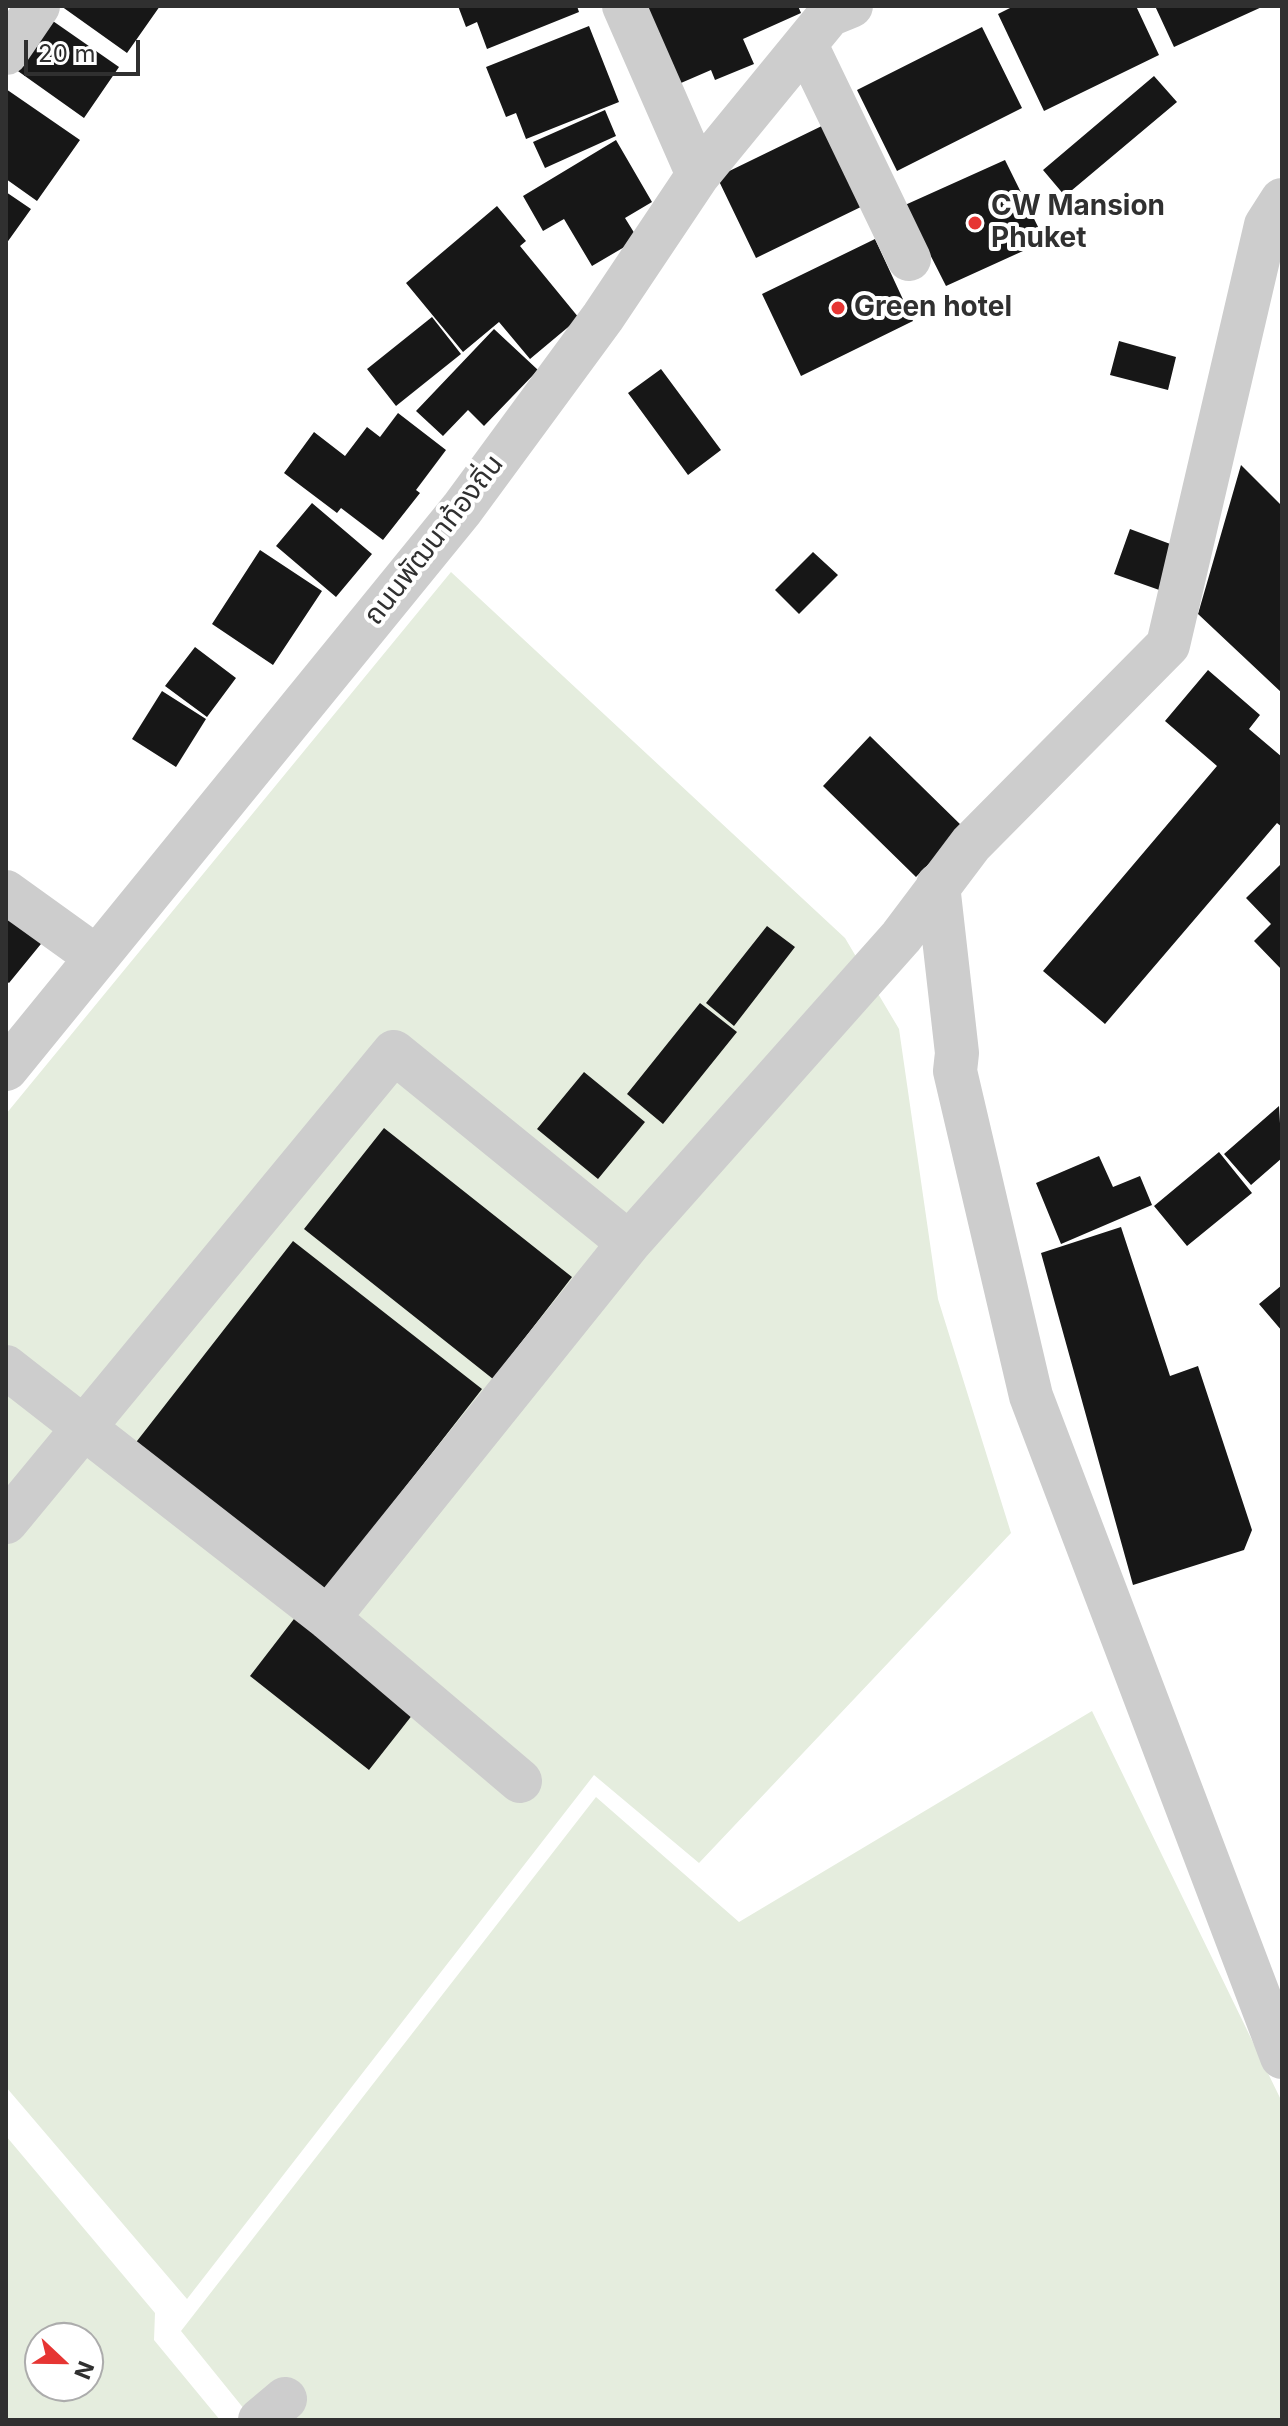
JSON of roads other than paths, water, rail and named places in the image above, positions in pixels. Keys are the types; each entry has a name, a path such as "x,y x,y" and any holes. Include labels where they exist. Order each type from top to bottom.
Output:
{"street":[{"path":"6,53 38,6"},
{"path":"624,6 698,175"},
{"path":"828,18 909,259"},
{"name":"ถนนพัฒนาท้องถิ่น","path":"6,1069 462,509 603,317 698,175 828,18"},
{"path":"328,1618 629,1243 901,937 971,844 1168,645 1266,225 1282,200"},
{"path":"938,885 957,1053 955,1071 1031,1396 1282,2057"},
{"path":"6,892 95,956"},
{"path":"6,1522 394,1052 629,1243"},
{"path":"6,1367 328,1618 520,1781"}],"place":[{"name":"CW Mansion Phuket","path":"975,223"},
{"name":"Green hotel","path":"838,308"}]}
